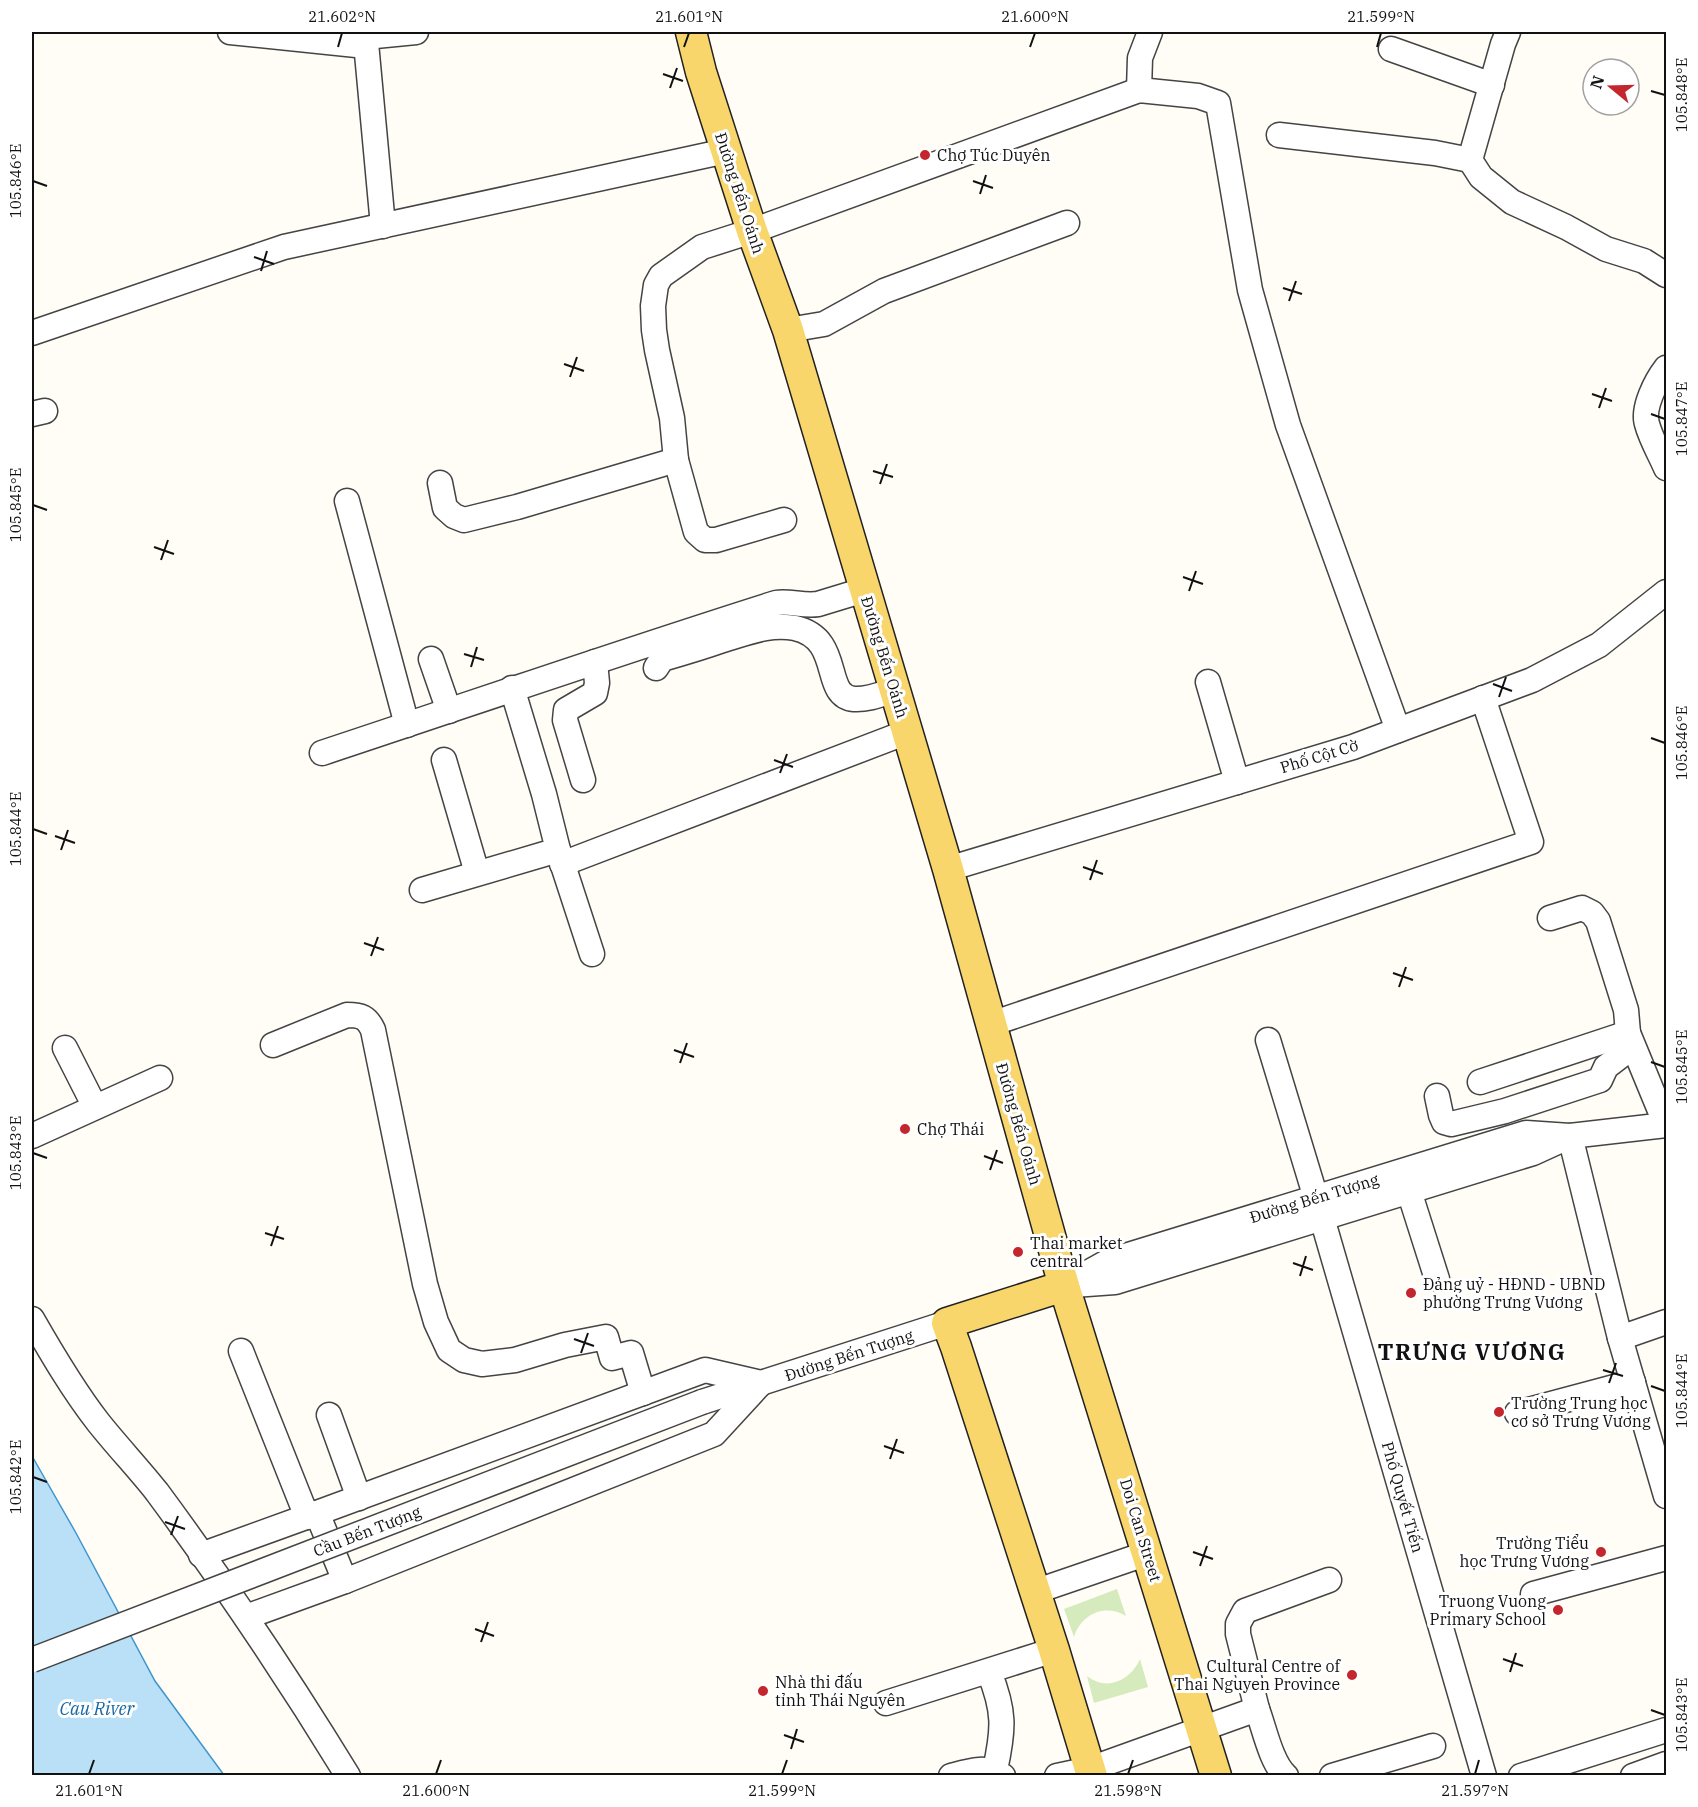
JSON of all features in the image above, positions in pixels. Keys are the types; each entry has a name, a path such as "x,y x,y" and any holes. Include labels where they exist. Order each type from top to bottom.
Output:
{"main road":[{"name":"Đường Bến Oánh","path":"691,32 700,72 752,231 788,330 948,868 1064,1286"},
{"name":"Đường Bến Tượng","path":"947,1323 1064,1286"},
{"name":"Doi Can Street","path":"1064,1286 1216,1776"},
{"path":"947,1323 1054,1650 1091,1772"}],"street":[{"path":"230,32 365,38 416,32"},
{"path":"1139,90 1140,58 1150,32"},
{"path":"1470,160 1503,44 1509,32"},
{"path":"365,38 383,226"},
{"path":"1391,49 1492,85"},
{"path":"783,520 716,540 705,540 696,532 676,460 672,418 654,330 653,306 656,285 661,276 702,247 752,231 1139,90 1198,96 1218,103 1250,290 1288,425 1398,730"},
{"path":"1279,135 1435,153 1470,160 1481,177 1512,201 1606,249 1644,261 1666,275"},
{"path":"32,333 284,247 726,151"},
{"path":"788,330 824,324 884,291 1067,223"},
{"path":"1666,368 1648,401 1646,422 1666,468"},
{"path":"440,483 445,508 454,516 464,520 517,507 676,460"},
{"path":"347,501 407,725"},
{"path":"322,753 512,688 776,603 789,601 810,605 818,604 864,590"},
{"name":"Phố Cột Cờ","path":"948,868 1353,747 1532,680 1599,645 1666,592"},
{"path":"656,668 662,659 775,626 795,628 812,634 821,643 836,686 843,696 855,699 895,690"},
{"path":"431,659 449,711"},
{"path":"583,780 565,720 566,710 595,693 597,683 595,662"},
{"path":"1208,682 1237,782"},
{"path":"512,688 544,794 560,857 592,954"},
{"path":"991,1024 1531,842 1483,698"},
{"path":"422,890 477,873 560,857 907,732"},
{"path":"444,760 477,873"},
{"path":"1550,918 1582,908 1592,913 1598,921 1626,1010 1628,1033 1666,1125"},
{"path":"273,1045 347,1015 360,1015 368,1020 375,1039 425,1284 436,1322 449,1350 464,1360 482,1364 515,1360 565,1345 606,1337 612,1358 631,1353 643,1393"},
{"path":"1480,1082 1628,1033"},
{"path":"1437,1096 1444,1122 1451,1124 1504,1111 1600,1080 1606,1067 1623,1054 1628,1033"},
{"name":"Phố Quyết Tiến","path":"1268,1040 1484,1776"},
{"path":"65,1048 95,1107"},
{"path":"32,1136 160,1078"},
{"name":"Đường Bến Tượng","path":"1319,1208 1526,1133 1570,1136 1666,1125"},
{"path":"1570,1136 1620,1338 1666,1496"},
{"name":"Đường Bến Tượng","path":"1064,1286 1109,1261 1319,1208 1409,1191 1533,1153 1570,1136"},
{"path":"1409,1191 1437,1279"},
{"path":"32,1319 54,1357 97,1420 155,1491 246,1617 308,1710 348,1776"},
{"path":"1620,1338 1666,1322"},
{"name":"Đường Bến Tượng","path":"702,1402 947,1323"},
{"path":"241,1351 312,1515 345,1581"},
{"path":"201,1555 705,1370 761,1383 714,1434 345,1581 246,1617"},
{"path":"1517,1413 1633,1382"},
{"name":"Cầu Bến Tượng","path":"32,1660 702,1402"},
{"path":"329,1415 359,1498"},
{"path":"1034,1592 1148,1553"},
{"path":"1533,1594 1666,1558"},
{"path":"1286,1776 1274,1757 1257,1709 1238,1634 1238,1624 1245,1611 1329,1580"},
{"path":"886,1703 1054,1650"},
{"path":"951,1776 976,1769 999,1773 1002,1718 997,1693 989,1672"},
{"path":"1057,1776 1091,1772 1257,1709"},
{"path":"1521,1776 1666,1730"},
{"path":"1332,1776 1433,1746"},
{"path":"1633,1776 1666,1764"}],"green space":[{"path":"1117,1589 1126,1616 1110,1611 1095,1613 1082,1622 1074,1637 1064,1609"},
{"path":"1140,1659 1148,1687 1094,1703 1087,1676 1102,1683 1118,1681 1131,1673"}],"water":[{"name":"Cau River","path":"32,1456 155,1681 224,1775 32,1775"}],"place":[{"name":"Chợ Túc Duyên","path":"925,155"},
{"name":"Chợ Thái","path":"905,1129"},
{"name":"Thai market central","path":"1018,1252"},
{"name":"Đảng uỷ - HĐND - UBND phường Trưng Vương","path":"1411,1293"},
{"name":"Trường Trung học cơ sở Trưng Vương","path":"1499,1412"},
{"name":"Trường Tiểu học Trưng Vương","path":"1601,1552"},
{"name":"Truong Vuong Primary School","path":"1558,1610"},
{"name":"Cultural Centre of Thai Nguyen Province","path":"1352,1675"},
{"name":"Nhà thi đấu tỉnh Thái Nguyên","path":"763,1691"}],"district":[{"name":"TRƯNG VƯƠNG","path":"1472,1352"}]}
